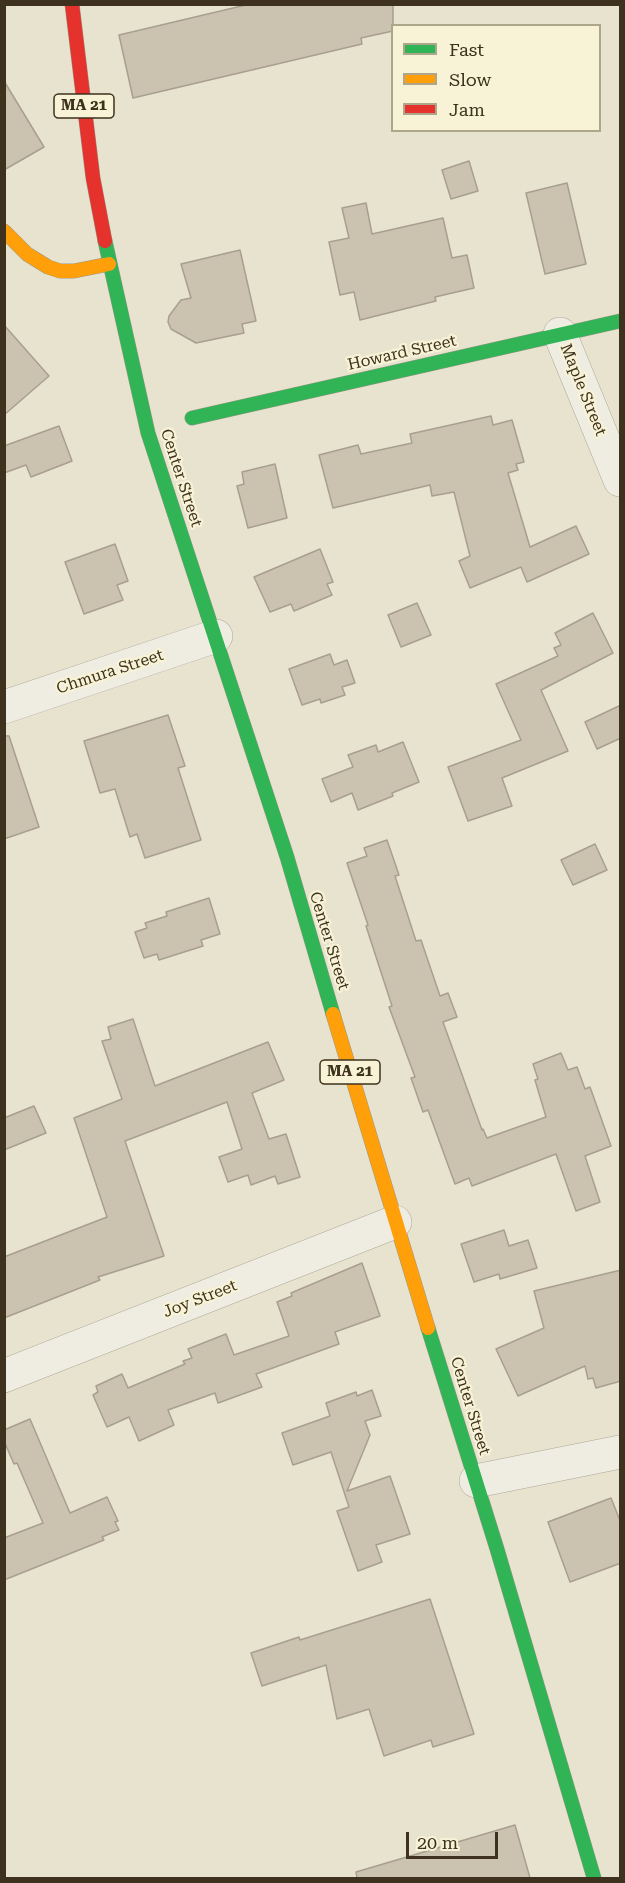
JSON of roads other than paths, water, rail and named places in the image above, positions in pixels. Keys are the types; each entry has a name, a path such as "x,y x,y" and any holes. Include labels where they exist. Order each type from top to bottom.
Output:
{"main road":[{"name":"Center Street","path":"72,4 93,178 109,264 148,433 216,636 286,857 594,1878"},
{"path":"4,231 27,254 48,267 60,271 74,271 109,264"},
{"name":"Howard Street","path":"192,418 621,321"}],"street":[{"name":"Maple Street","path":"560,334 621,480"},
{"name":"Chmura Street","path":"4,707 216,636"},
{"name":"Joy Street","path":"4,1376 395,1222"},
{"path":"476,1481 621,1452"}]}
